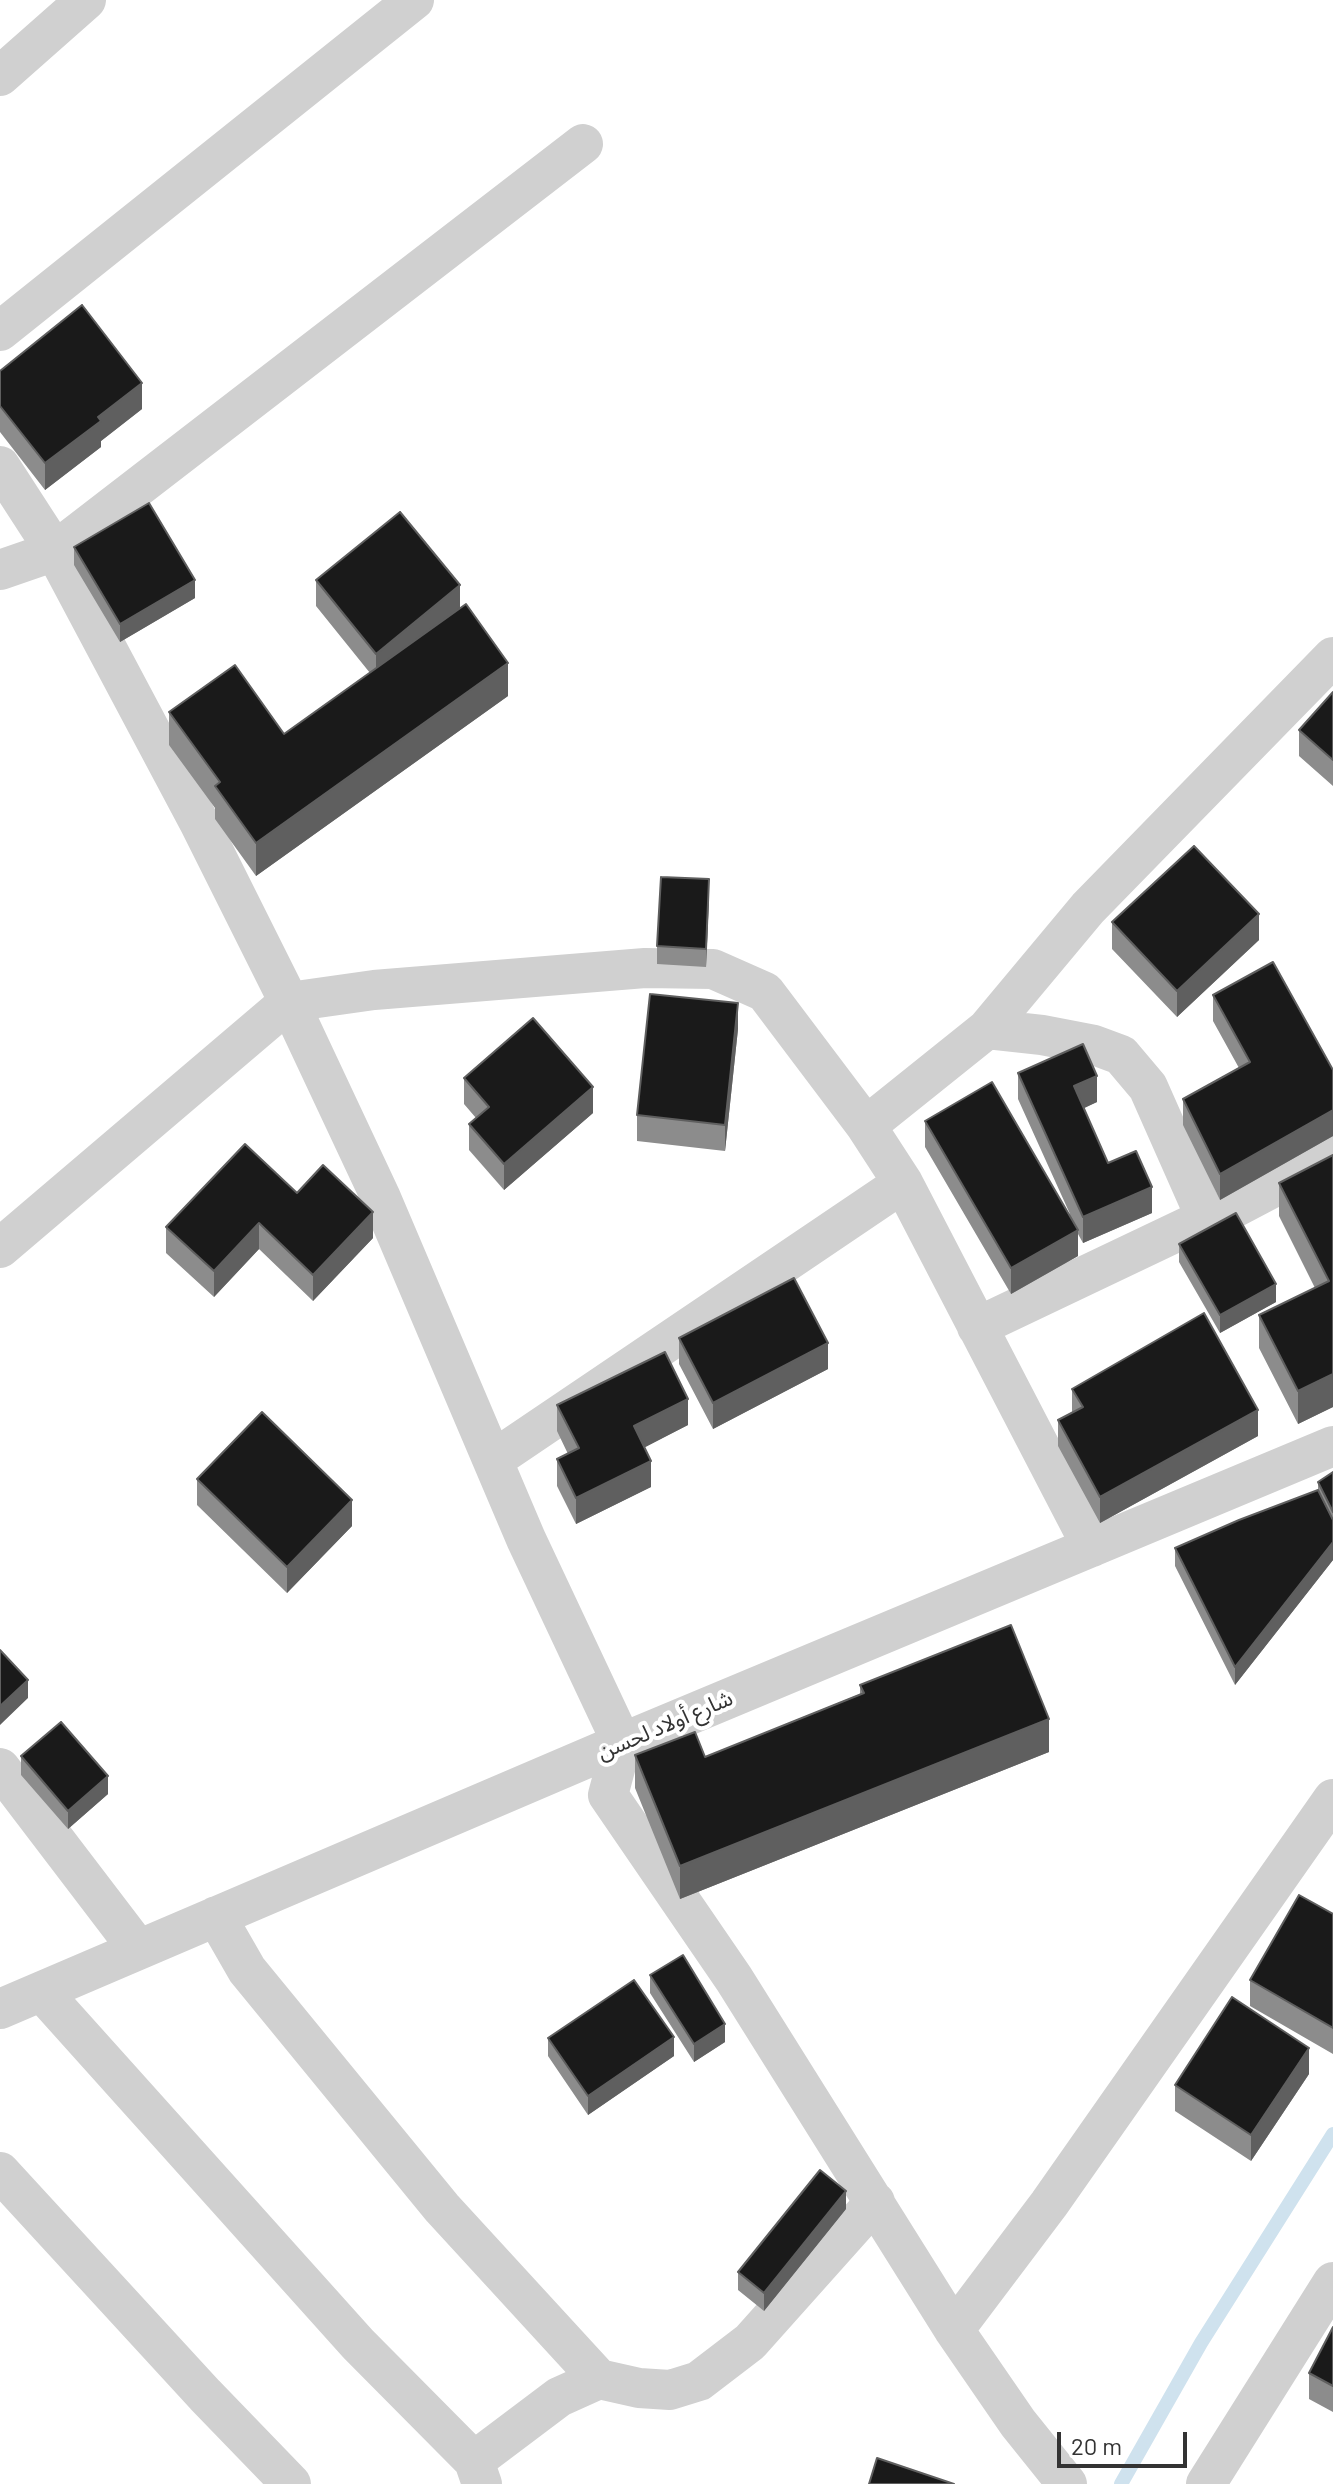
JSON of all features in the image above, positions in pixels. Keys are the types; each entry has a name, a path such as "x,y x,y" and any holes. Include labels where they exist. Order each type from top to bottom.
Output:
{"street":[{"path":"0,76 86,0"},
{"path":"0,331 414,0"},
{"path":"0,570 55,551 583,144"},
{"path":"0,466 55,551 199,822 289,1002 381,1198 526,1539 622,1743 608,1795 734,1979 954,2330 1018,2423 1067,2484"},
{"path":"866,1126 987,1029 1088,908 1333,657"},
{"path":"0,1248 289,1002 374,990 645,968 713,969 765,992 866,1126 903,1183 1092,1547"},
{"path":"987,1029 1094,1045 1121,1055 1148,1087 1206,1218"},
{"path":"977,1327 1206,1218 1234,1208 1333,1156"},
{"path":"493,1460 903,1183"},
{"name":"شارع أولاد لحسن","path":"0,2009 622,1743 1333,1446"},
{"path":"0,1768 138,1949"},
{"path":"954,2330 1066,2180 1333,1799"},
{"path":"216,1916 247,1970 442,2208 599,2379 639,2388 670,2390 699,2381 750,2342 875,2202"},
{"path":"42,1992 478,2473 559,2397 599,2379"},
{"path":"0,2172 291,2484"},
{"path":"1206,2484 1333,2282"}],"building":[{"path":"82,305 142,383 98,417 101,421 45,463 0,406 0,371"},
{"path":"149,503 195,580 120,624 74,547"},
{"path":"400,512 460,585 376,654 316,580"},
{"path":"466,604 508,663 256,843 215,786 220,782 169,712 235,665 284,734"},
{"path":"1333,692 1333,760 1299,730"},
{"path":"1194,846 1259,914 1177,991 1112,922"},
{"path":"661,877 709,879 706,949 657,946"},
{"path":"1273,962 1333,1070 1333,1110 1220,1174 1183,1099 1250,1062 1213,995"},
{"path":"650,994 738,1003 725,1125 637,1115"},
{"path":"533,1018 593,1087 504,1164 469,1124 489,1107 464,1078"},
{"path":"1083,1044 1097,1076 1074,1086 1108,1163 1136,1151 1152,1187 1083,1217 1018,1073"},
{"path":"992,1082 1078,1230 1011,1268 925,1121"},
{"path":"245,1144 297,1193 323,1165 373,1212 313,1275 259,1223 214,1271 166,1227"},
{"path":"1333,1155 1333,1374 1298,1391 1259,1315 1329,1281 1279,1183"},
{"path":"1236,1213 1276,1284 1220,1315 1179,1244"},
{"path":"794,1278 828,1343 713,1403 679,1338"},
{"path":"1204,1313 1258,1410 1100,1497 1058,1420 1083,1407 1072,1389"},
{"path":"665,1352 688,1399 634,1426 651,1461 576,1498 557,1459 579,1448 557,1405"},
{"path":"262,1412 352,1500 287,1567 197,1479"},
{"path":"1333,1472 1333,1512 1318,1482"},
{"path":"1318,1490 1333,1520 1333,1542 1235,1667 1175,1548"},
{"path":"1011,1625 1049,1719 680,1866 635,1755 695,1732 705,1757 864,1693 860,1685"},
{"path":"0,1650 28,1680 0,1706"},
{"path":"61,1722 108,1776 68,1811 21,1756"},
{"path":"1299,1895 1333,1914 1333,2028 1250,1980"},
{"path":"683,1955 725,2024 694,2044 650,1975"},
{"path":"634,1980 674,2037 588,2096 548,2038"},
{"path":"1232,1997 1309,2048 1251,2135 1175,2085"},
{"path":"820,2170 846,2191 764,2293 738,2272"},
{"path":"1333,2327 1333,2386 1309,2373"},
{"path":"877,2458 954,2484 869,2484"}],"waterway":[{"path":"1121,2484 1201,2343 1333,2134"}]}
